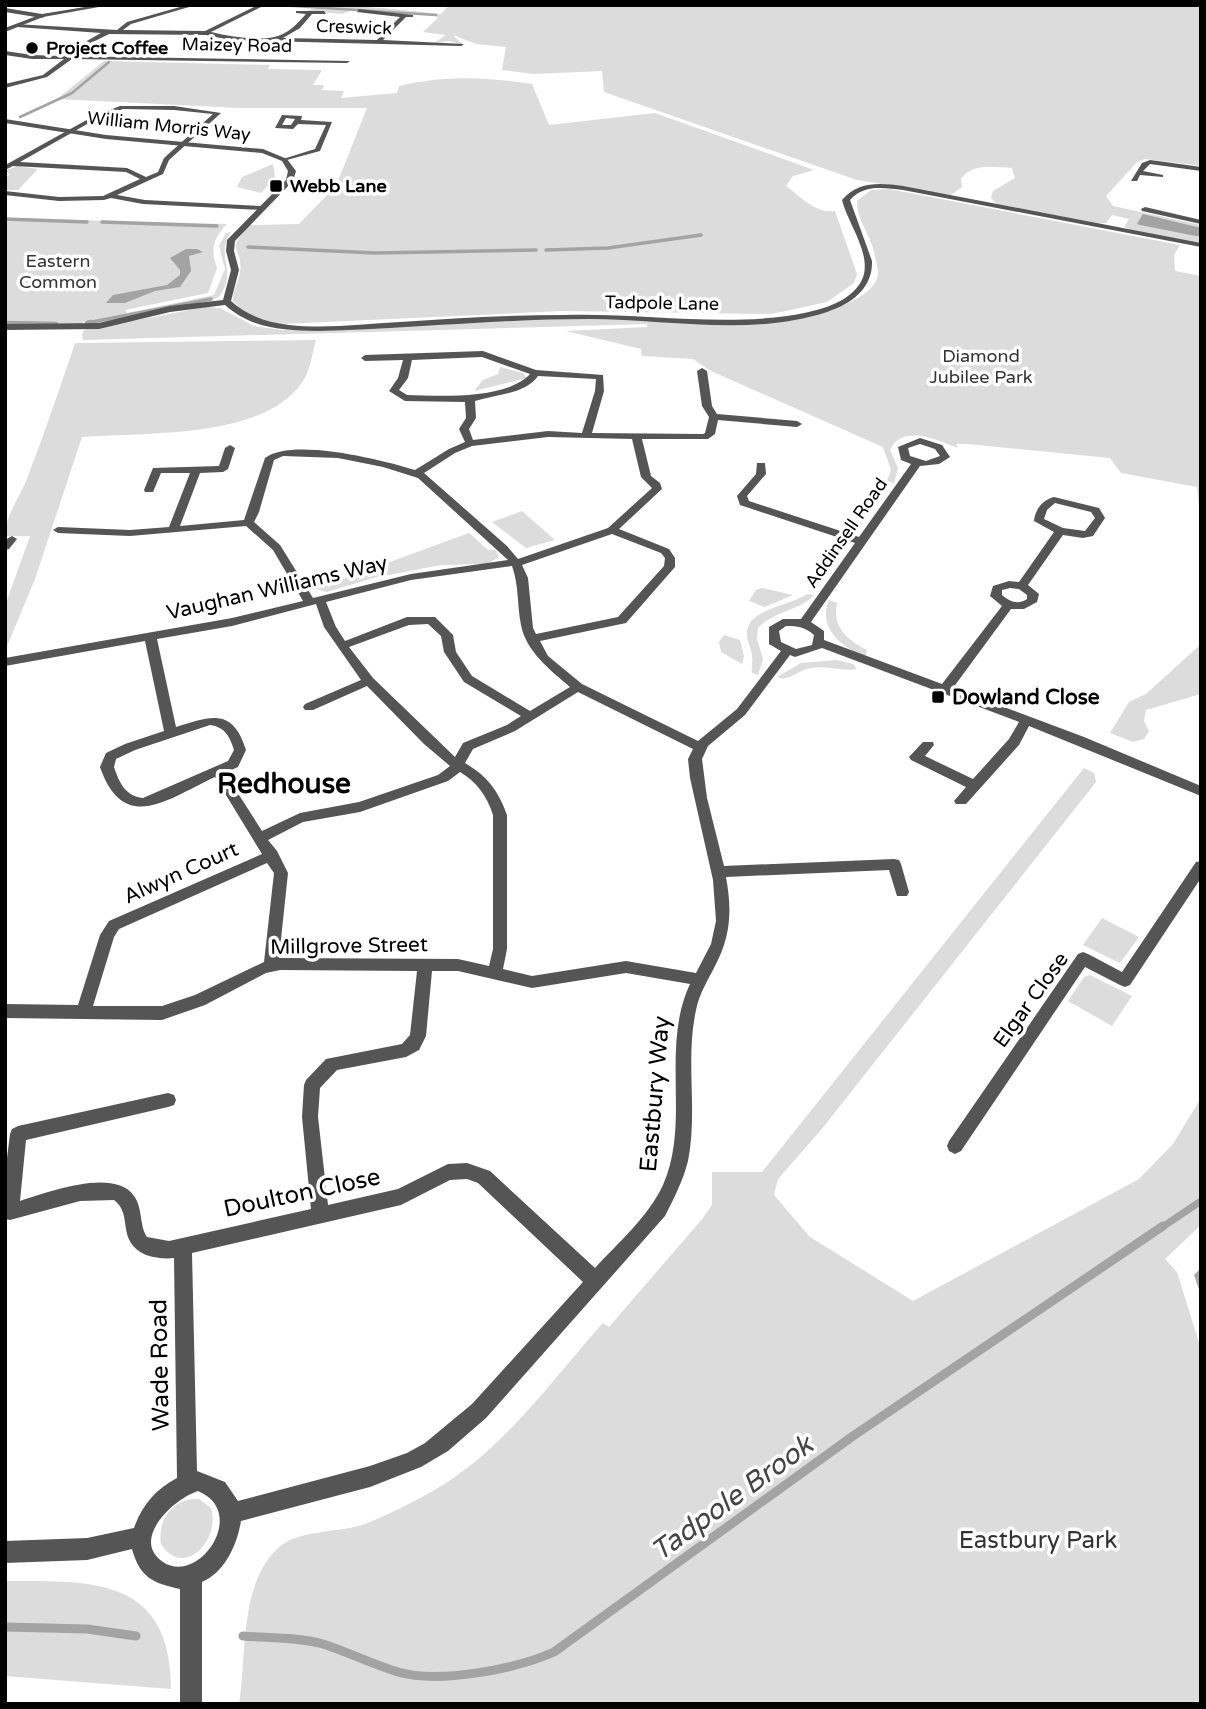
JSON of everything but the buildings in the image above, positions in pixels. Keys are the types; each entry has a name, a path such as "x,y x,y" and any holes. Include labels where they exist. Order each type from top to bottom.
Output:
{"street":[{"path":"5,30 42,16 108,5"},
{"path":"17,25 108,32 118,31 129,23 194,5 205,8"},
{"path":"206,33 263,5"},
{"path":"5,10 42,16"},
{"path":"359,11 407,16 378,42"},
{"path":"298,12 324,13"},
{"path":"277,40 298,27 310,13"},
{"name":"Creswick","path":"118,31 206,33 220,38 461,44"},
{"path":"59,57 108,32"},
{"path":"274,60 293,40"},
{"name":"Maizey Road","path":"5,53 59,57 344,62"},
{"path":"5,86 46,76 71,57"},
{"path":"8,166 94,118 128,105 218,113 166,159 161,173 122,188 112,196"},
{"path":"5,327 99,326 170,309 227,302 235,270 230,251 231,240 290,179 291,168 285,160 318,150 331,121 296,122"},
{"name":"William Morris Way","path":"8,123 71,132 252,149 285,160"},
{"path":"1161,176 1136,176 1144,164 1150,162 1201,169"},
{"path":"8,166 127,170 147,180"},
{"name":"Tadpole Lane","path":"227,302 236,312 255,322 301,327 559,317 748,320 813,314 845,300 867,279 868,264 846,200 855,190 874,186 903,188 1201,245"},
{"path":"5,193 64,199 112,196 145,202 260,208"},
{"path":"1145,209 1170,212 1201,222"},
{"path":"365,358 483,354 535,373 600,377 601,386 595,410 587,424 587,436"},
{"path":"408,357 403,378 394,391 397,396 470,399 521,385 532,380 535,373"},
{"path":"416,474 470,443 548,434 637,438 705,437 710,434 714,417 707,406 702,371"},
{"path":"470,399 471,416 464,429 470,443"},
{"path":"714,417 797,424"},
{"path":"531,639 622,620 669,567 670,558 665,551 612,530 657,489 645,473 637,438"},
{"path":"158,470 223,469 230,448"},
{"path":"248,523 254,512 268,463 276,455 351,457 416,474 430,482 516,564 522,578 531,639 543,658 578,687 700,747 741,712 787,651"},
{"path":"149,490 163,456"},
{"name":"Addinsell Road","path":"804,623 917,463"},
{"path":"761,465 761,474 742,496 743,502 862,541"},
{"path":"174,527 196,470"},
{"path":"1064,501 1095,510 1100,516 1087,534 1074,536 1060,531 1040,521 1039,516 1049,502 1064,501"},
{"path":"58,530 130,533 174,527 248,523 259,529 285,560 342,646 369,681 429,741 479,777 499,811 500,949 495,971"},
{"name":"Vaughan Williams Way","path":"5,662 232,622 411,577 516,564 612,530"},
{"path":"1022,586 1060,531"},
{"path":"1009,584 1022,586 1033,594 1033,600 1024,606 1009,605 996,596 997,588 1009,584"},
{"path":"944,691 1009,605"},
{"path":"342,646 407,621 431,620 444,632 450,652 468,678 531,717"},
{"path":"783,623 804,623 816,629 820,643 811,651 787,651 775,644 774,630 783,623"},
{"path":"150,636 171,733"},
{"path":"820,643 1201,791"},
{"path":"309,707 369,681"},
{"path":"261,837 300,818 350,810 443,778 458,764 464,751 473,743 531,717 578,687"},
{"path":"210,721 229,725 239,746 239,755 233,764 218,772 151,801 138,803 125,799 109,773 107,764 111,756 171,733 210,721"},
{"path":"961,801 1014,743 1026,721"},
{"path":"928,745 916,757 975,786"},
{"name":"Eastbury Way","path":"231,1513 376,1473 431,1450 479,1411 659,1210 678,1174 683,1140 686,1021 723,922 718,872 696,771 695,759 700,747"},
{"path":"218,772 272,855 282,877 271,966"},
{"name":"Alwyn Court","path":"84,1011 107,935 114,925 272,855"},
{"path":"718,872 894,864 902,892"},
{"name":"Elgar Close","path":"956,1146 1083,958 1125,981 1201,866"},
{"path":"320,1213 310,1117 312,1085 332,1064 406,1050 413,1045 418,1035 425,965"},
{"name":"Millgrove Street","path":"5,1012 84,1011 138,1014 176,1010 271,966 458,965 495,971 532,982 626,967 700,980"},
{"name":"Doulton Close","path":"168,1100 18,1134 8,1212 92,1191 121,1194 129,1205 133,1231 139,1243 159,1250 183,1247 401,1196 448,1172 476,1173 596,1282"},
{"name":"Wade Road","path":"183,1247 187,1483"},
{"path":"198,1481 216,1487 229,1503 231,1529 217,1558 191,1576 178,1578 156,1571 143,1549 143,1536 149,1515 162,1496 187,1483 198,1481"},
{"path":"5,1552 87,1549 143,1536"},
{"path":"191,1576 191,1704"}],"green space":[{"path":"449,5 1201,5 1201,166 1145,159 1137,162 1106,196 1113,206 1201,225 1201,244 1132,230 1124,227 1129,219 1112,215 1106,223 1097,223 997,204 991,198 993,191 1015,178 1012,168 984,167 971,170 961,179 962,187 951,195 857,180 604,92 602,71 534,74 502,70 506,47 476,44 453,35 463,45 449,41 434,43 446,35 423,32 438,18 435,16 371,10 352,10 342,14 307,11 335,6 441,14"},
{"path":"104,61 270,65 268,69 322,70 313,85 324,85 322,90 344,91 341,98 397,93 399,86 449,79 532,84 549,125 655,113 814,170 793,176 786,186 815,207 835,211 857,274 854,283 827,302 772,314 562,311 282,324 261,320 248,314 233,300 240,272 236,250 238,241 250,225 299,224 336,186 367,108 240,108 57,99"},
{"path":"273,164 275,177 261,193 237,187 242,177"},
{"path":"17,166 38,169 18,190 5,190 5,179 10,174 5,171"},
{"name":"Diamond Jubilee Park","path":"889,189 1180,245 1174,255 1175,271 1201,276 1201,528 1197,487 1121,473 1110,458 967,444 956,444 958,448 931,438 912,436 903,437 890,450 898,468 894,483 887,481 891,470 883,447 711,371 693,359 642,356 641,349 566,331 647,327 647,324 83,340 82,335 84,330 206,307 220,308 254,326 281,330 573,318 776,321 801,317 851,302 874,284 878,273 874,250 859,215 857,201 871,190"},
{"name":"Eastern Common","path":"5,218 227,224 214,244 217,268 208,293 125,310 127,313 214,295 225,269 219,246 226,233 231,232 225,249 227,279 225,287 219,297 213,300 165,307 95,324 85,325 86,321 77,325 5,325"},
{"path":"316,340 310,366 303,381 285,400 261,414 201,429 82,437 35,579 5,651 5,606 30,536 5,536 6,528 34,459 75,343"},
{"path":"500,367 523,373 527,378 474,391 483,380 498,374"},
{"path":"522,511 555,540 526,548 492,522"},
{"path":"469,533 488,550 496,550 499,557 487,564 441,565 373,578 327,592 316,589"},
{"path":"762,588 793,595 765,607 749,601 756,590"},
{"path":"807,594 814,595 801,605 764,622 758,628 757,639 763,659 758,675 752,673 748,626 753,619 770,609"},
{"path":"829,600 837,603 837,619 843,632 867,650 865,657 840,642 829,628 826,610"},
{"path":"724,635 740,640 744,656 742,664 721,652 719,642"},
{"path":"1201,644 1201,694 1146,710 1144,721 1149,731 1144,739 1133,742 1110,733 1129,702 1146,694"},
{"path":"836,660 853,664 857,669 814,668 788,677 777,677 801,663"},
{"name":"Eastbury Park","path":"1084,768 1094,773 1096,782 821,1130 778,1179 774,1195 810,1237 913,1301 1139,1179 1173,1144 1201,1098 1201,1225 1165,1259 1177,1272 1201,1349 1201,1704 239,1704 250,1603 263,1567 275,1551 294,1538 365,1524 399,1509 458,1475 503,1436 603,1323 609,1327 703,1218 712,1205 712,1172 762,1172"},
{"path":"1102,918 1139,937 1120,963 1083,945"},
{"path":"1090,975 1132,996 1112,1026 1068,1001 1084,977"},
{"path":"190,1499 199,1499 211,1508 213,1520 205,1543 198,1552 189,1557 180,1558 170,1554 161,1544 164,1519 174,1506"},
{"path":"5,1581 95,1585 120,1593 141,1605 157,1624 167,1652 171,1689 5,1676"}],"shaded area":[{"path":"1143,214 1201,228 1201,237 1137,224"},
{"path":"186,249 203,252 189,256 191,271 180,287 155,291 125,303 106,303 113,295 167,285 180,275 180,270 170,258"}],"waterway":[{"path":"278,5 436,15"},
{"path":"20,117 72,93 109,62"},
{"path":"5,219 87,222"},
{"path":"102,222 217,226"},
{"path":"546,250 608,248 701,235"},
{"path":"248,247 375,253 536,250"},
{"path":"91,322 87,323 211,299"},
{"path":"5,323 56,324"},
{"name":"Tadpole Brook","path":"1161,1228 1201,1201"},
{"name":"Tadpole Brook","path":"243,1636 313,1642 398,1672 434,1676 499,1669 554,1652 853,1436 1163,1226"},
{"name":"Tadpole Brook","path":"5,1627 87,1629 136,1636"}],"place":[{"name":"Project Coffee","path":"32,48"},
{"name":"Webb Lane","path":"276,186"},
{"name":"Dowland Close","path":"938,697"}],"district":[{"name":"Redhouse","path":"284,784"}]}
